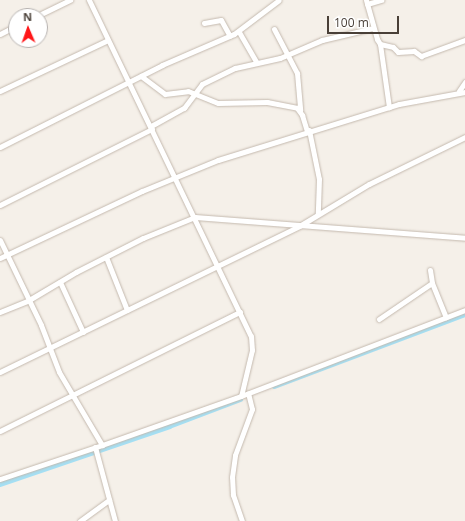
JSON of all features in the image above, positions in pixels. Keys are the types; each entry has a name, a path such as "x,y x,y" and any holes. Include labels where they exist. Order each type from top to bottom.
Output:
{"street":[{"path":"48,11 70,0"},
{"path":"90,0 174,177 218,265 253,342 241,396"},
{"path":"0,147 191,51 239,32 279,0"},
{"path":"381,0 367,2 373,28 380,44 389,107"},
{"path":"204,23 221,20 230,36"},
{"path":"0,206 151,127 184,108 206,81 256,62 287,54 322,40 373,28"},
{"path":"274,29 297,73 300,110 308,130 319,179 318,214"},
{"path":"239,32 256,62"},
{"path":"0,91 108,40"},
{"path":"380,44 393,47 401,53 415,51 421,56 465,40"},
{"path":"141,76 165,94 188,91 218,103 267,102 300,110"},
{"path":"0,258 174,177 308,130 389,107 462,92 465,82"},
{"path":"0,372 301,224 369,184 465,137"},
{"path":"0,312 29,300 164,227 195,217 301,224 465,238"},
{"path":"0,240 41,325 49,349 71,394 102,445"},
{"path":"106,257 127,310"},
{"path":"430,270 432,283 446,317"},
{"path":"60,282 83,332"},
{"path":"379,319 432,283"},
{"path":"0,479 241,396 465,310"},
{"path":"0,431 71,394 240,312"},
{"path":"242,521 233,495 232,477 235,455 252,409 248,393"},
{"path":"95,447 115,521"},
{"path":"80,521 109,500"}],"waterway":[{"path":"274,386 465,314"},
{"path":"0,484 169,426 240,399"}]}
